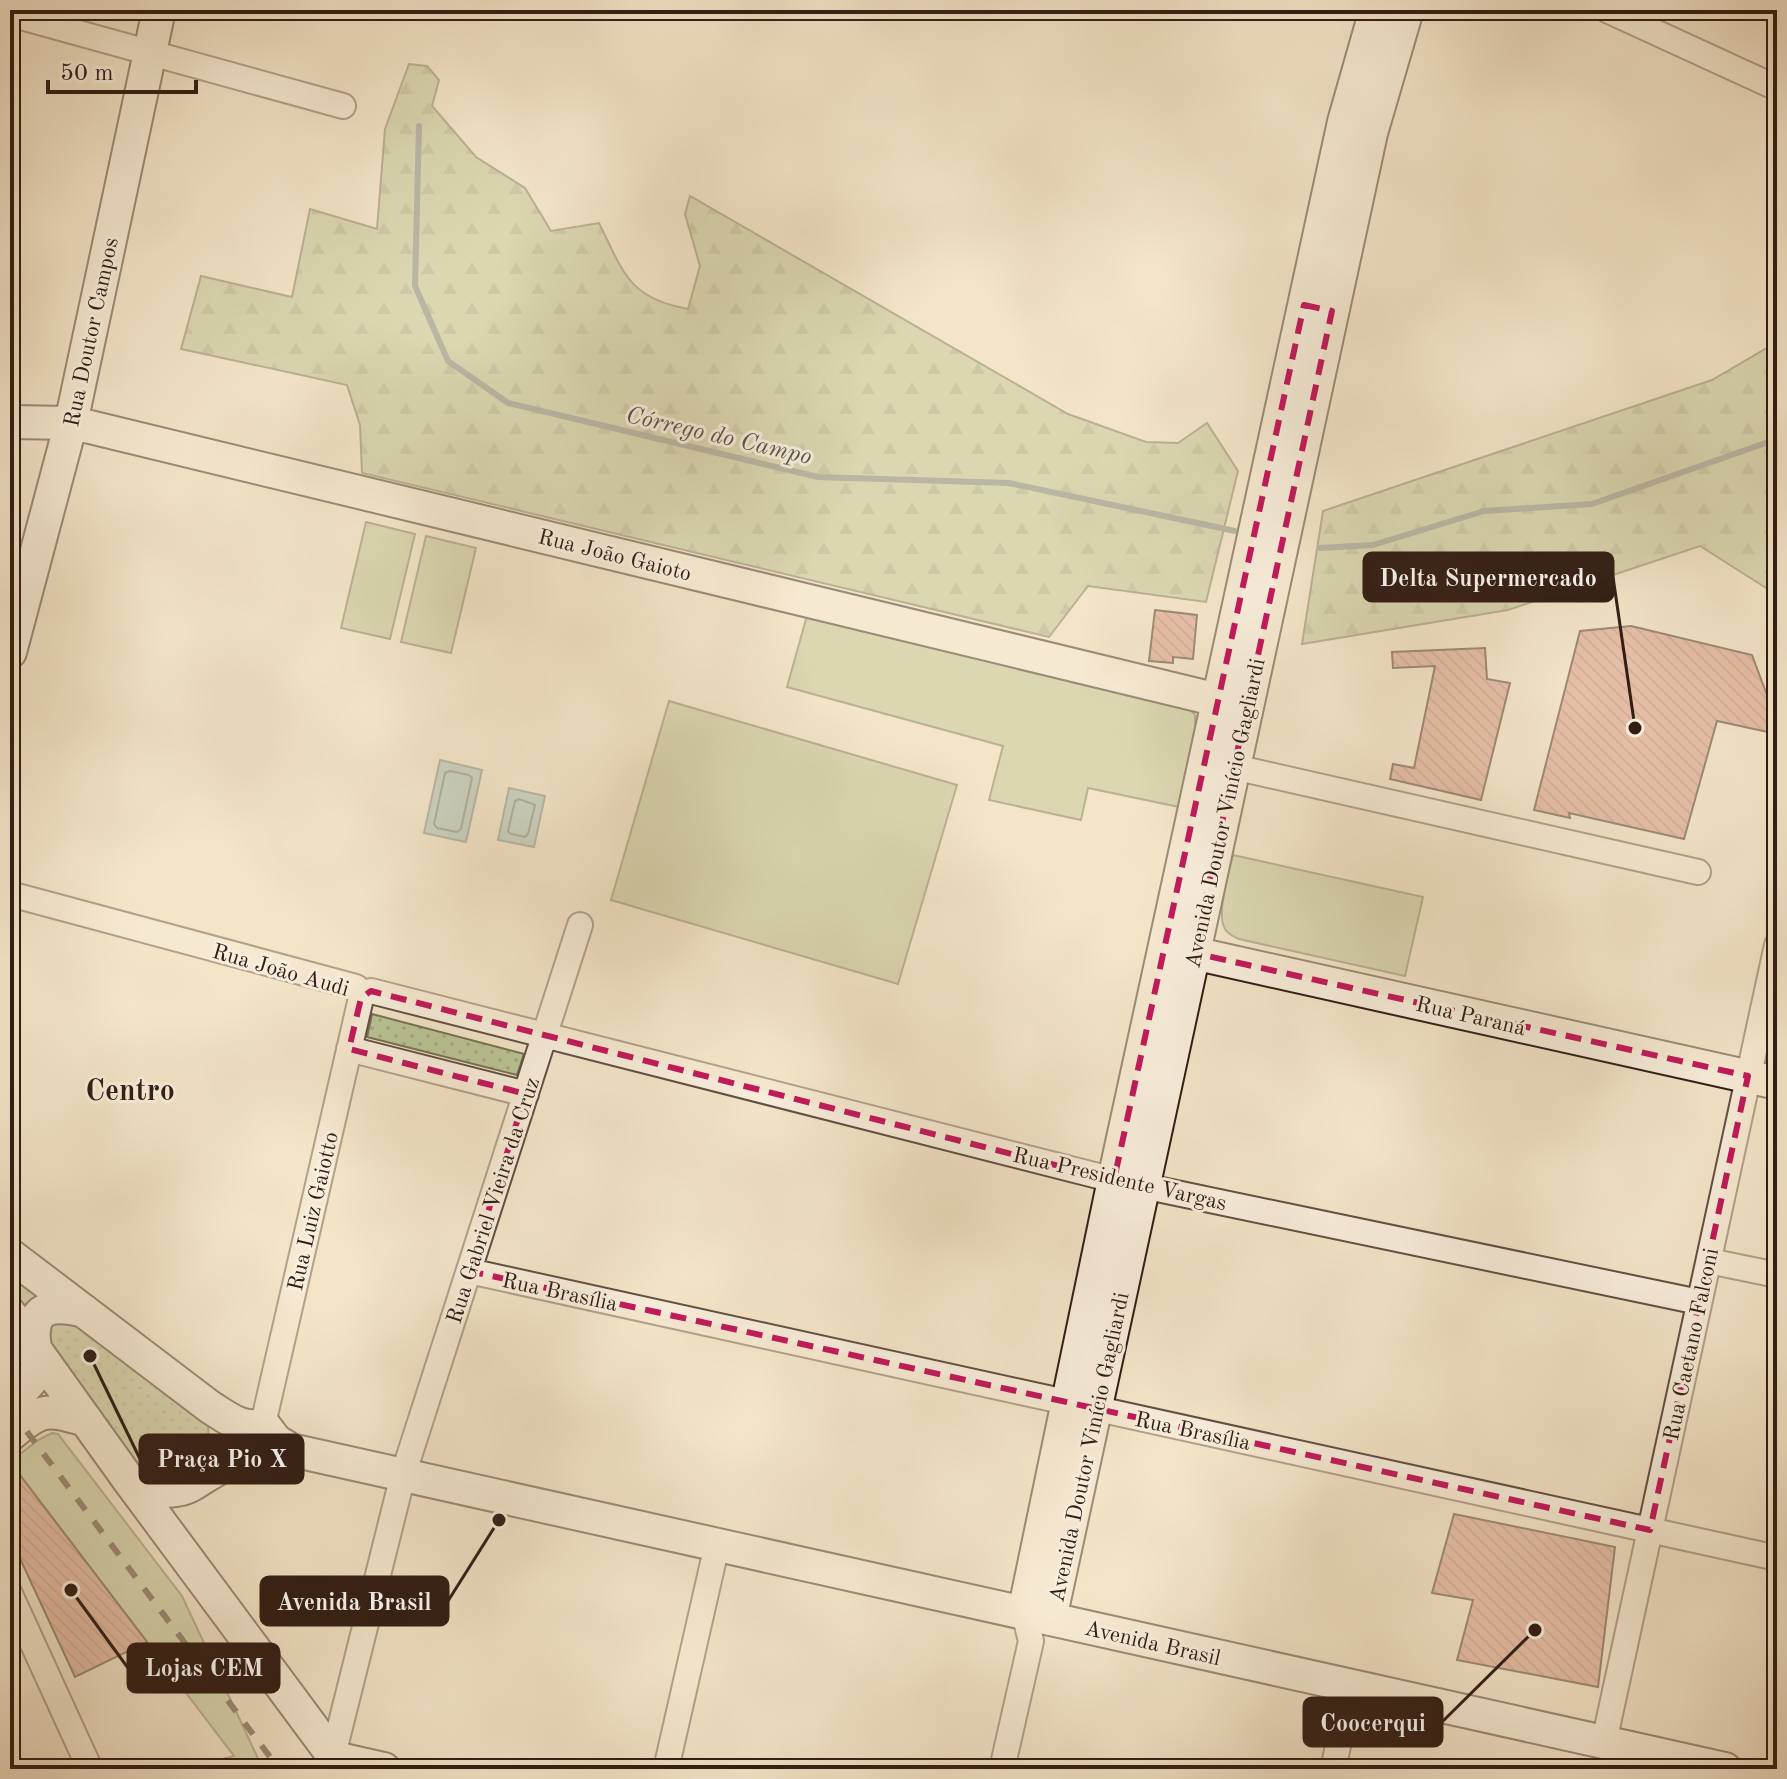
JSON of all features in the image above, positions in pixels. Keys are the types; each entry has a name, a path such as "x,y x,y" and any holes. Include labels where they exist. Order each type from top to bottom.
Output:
{"street":[{"name":"Rua Doutor Campos","path":"10,652 71,423 159,10"},
{"name":"Avenida Doutor Vinício Gagliardi","path":"1179,950 1234,767 1244,723 1318,308 1344,122 1376,10"},
{"name":"Avenida Doutor Vinício Gagliardi","path":"1035,1624 1179,950 1208,745 1218,700 1318,308 1407,10"},
{"path":"1607,10 1777,88"},
{"path":"10,14 343,106"},
{"name":"Rua João Gaioto","path":"10,422 71,423 1218,700"},
{"path":"1218,700 1229,703 1237,710 1244,723"},
{"path":"1208,745 1222,765 1698,872"},
{"name":"Rua João Audi","path":"10,894 356,987 361,998 371,991 545,1036"},
{"name":"Rua Gabriel Vieira da Cruz","path":"337,1761 403,1475 580,925"},
{"name":"Rua Caetano Falconi","path":"1604,1742 1699,1302 1763,1080 1777,945"},
{"name":"Rua Paraná","path":"1179,950 1763,1080"},
{"name":"Rua Luiz Gaiotto","path":"263,1424 361,998"},
{"name":"Rua Presidente Vargas","path":"545,1036 1129,1183 1699,1302"},
{"path":"349,1049 526,1094"},
{"path":"10,1255 210,1407 238,1424 253,1428 263,1424 276,1441 291,1450"},
{"path":"1709,1261 1777,1275"},
{"name":"Rua Brasília","path":"469,1271 1777,1558"},
{"path":"22,1344 33,1333 40,1313 49,1307 84,1311"},
{"path":"10,1314 22,1344 86,1420 337,1761 384,1769"},
{"path":"14,1397 36,1371 38,1361 22,1344"},
{"path":"172,1537 173,1512 206,1476 217,1457 220,1441 218,1425 210,1407"},
{"path":"10,1435 30,1417 41,1412 86,1420"},
{"path":"128,1479 155,1490 174,1491 189,1487 257,1451 271,1447 291,1450"},
{"name":"Avenida Brasil","path":"291,1450 717,1545 1035,1624 1351,1686 1725,1769"},
{"path":"666,1769 717,1545"},
{"path":"10,1594 90,1769"},
{"path":"1002,1769 1035,1624"},
{"path":"1333,1769 1351,1686"}],"highlighted area":[{"path":"1304,305 1332,311 1194,953 1748,1076 1650,1530 469,1271 526,1094 349,1049 361,998 371,991 1114,1180"}],"green space":[{"path":"409,64 427,66 439,80 432,106 476,157 525,188 551,231 599,223 630,281 652,298 688,309 700,266 685,214 690,196 1068,414 1146,442 1178,443 1207,423 1238,471 1206,602 1088,586 1049,637 362,473 360,425 347,385 181,349 201,276 292,297 310,209 377,229 385,129"},
{"path":"1777,342 1777,611 1774,593 1700,546 1508,610 1302,644 1323,511 1712,380"},
{"path":"366,522 415,534 390,639 341,628"},
{"path":"426,536 476,548 451,653 401,642"},
{"path":"808,612 1188,707 1195,715 1195,727 1179,807 1088,788 1081,820 989,800 1003,746 787,687"},
{"path":"669,701 957,785 898,984 611,900"},
{"path":"1233,855 1423,897 1405,976 1239,939 1230,934 1224,927 1222,912"},
{"path":"372,1014 524,1054 517,1075 367,1037"},
{"path":"10,1260 208,1424 209,1452 196,1473 143,1478 10,1299"},
{"path":"52,1433 58,1434 182,1596 263,1769 216,1769 211,1762 234,1756 10,1462"}],"water":[{"path":"440,760 482,770 466,842 424,833"},
{"path":"509,788 545,796 534,847 498,840"}],"building":[{"path":"1155,610 1197,615 1193,659 1173,657 1173,663 1149,661"},
{"path":"1631,626 1752,655 1777,722 1777,734 1717,721 1684,839 1569,813 1570,818 1534,810 1580,631"},
{"path":"1485,648 1487,679 1510,683 1481,800 1390,779 1393,764 1414,768 1435,666 1393,668 1392,652"},
{"path":"10,1462 147,1642 75,1677 10,1537"},
{"path":"1454,1514 1615,1547 1598,1687 1457,1660 1473,1600 1432,1593"}],"waterway":[{"name":"Córrego do Campo","path":"419,126 415,286 448,361 508,403 818,477 1009,483 1235,531"},
{"name":"Córrego do Campo","path":"1320,548 1373,545 1484,511 1592,504 1777,439"}],"railway":[{"path":"10,1409 279,1769"}],"place":[{"name":"Delta Supermercado","path":"1635,728"},
{"name":"Praça Pio X","path":"90,1356"},
{"name":"Avenida Brasil","path":"499,1520"},
{"name":"Lojas CEM","path":"71,1590"},
{"name":"Coocerqui","path":"1535,1630"}],"district":[{"name":"Centro","path":"130,1090"}]}
